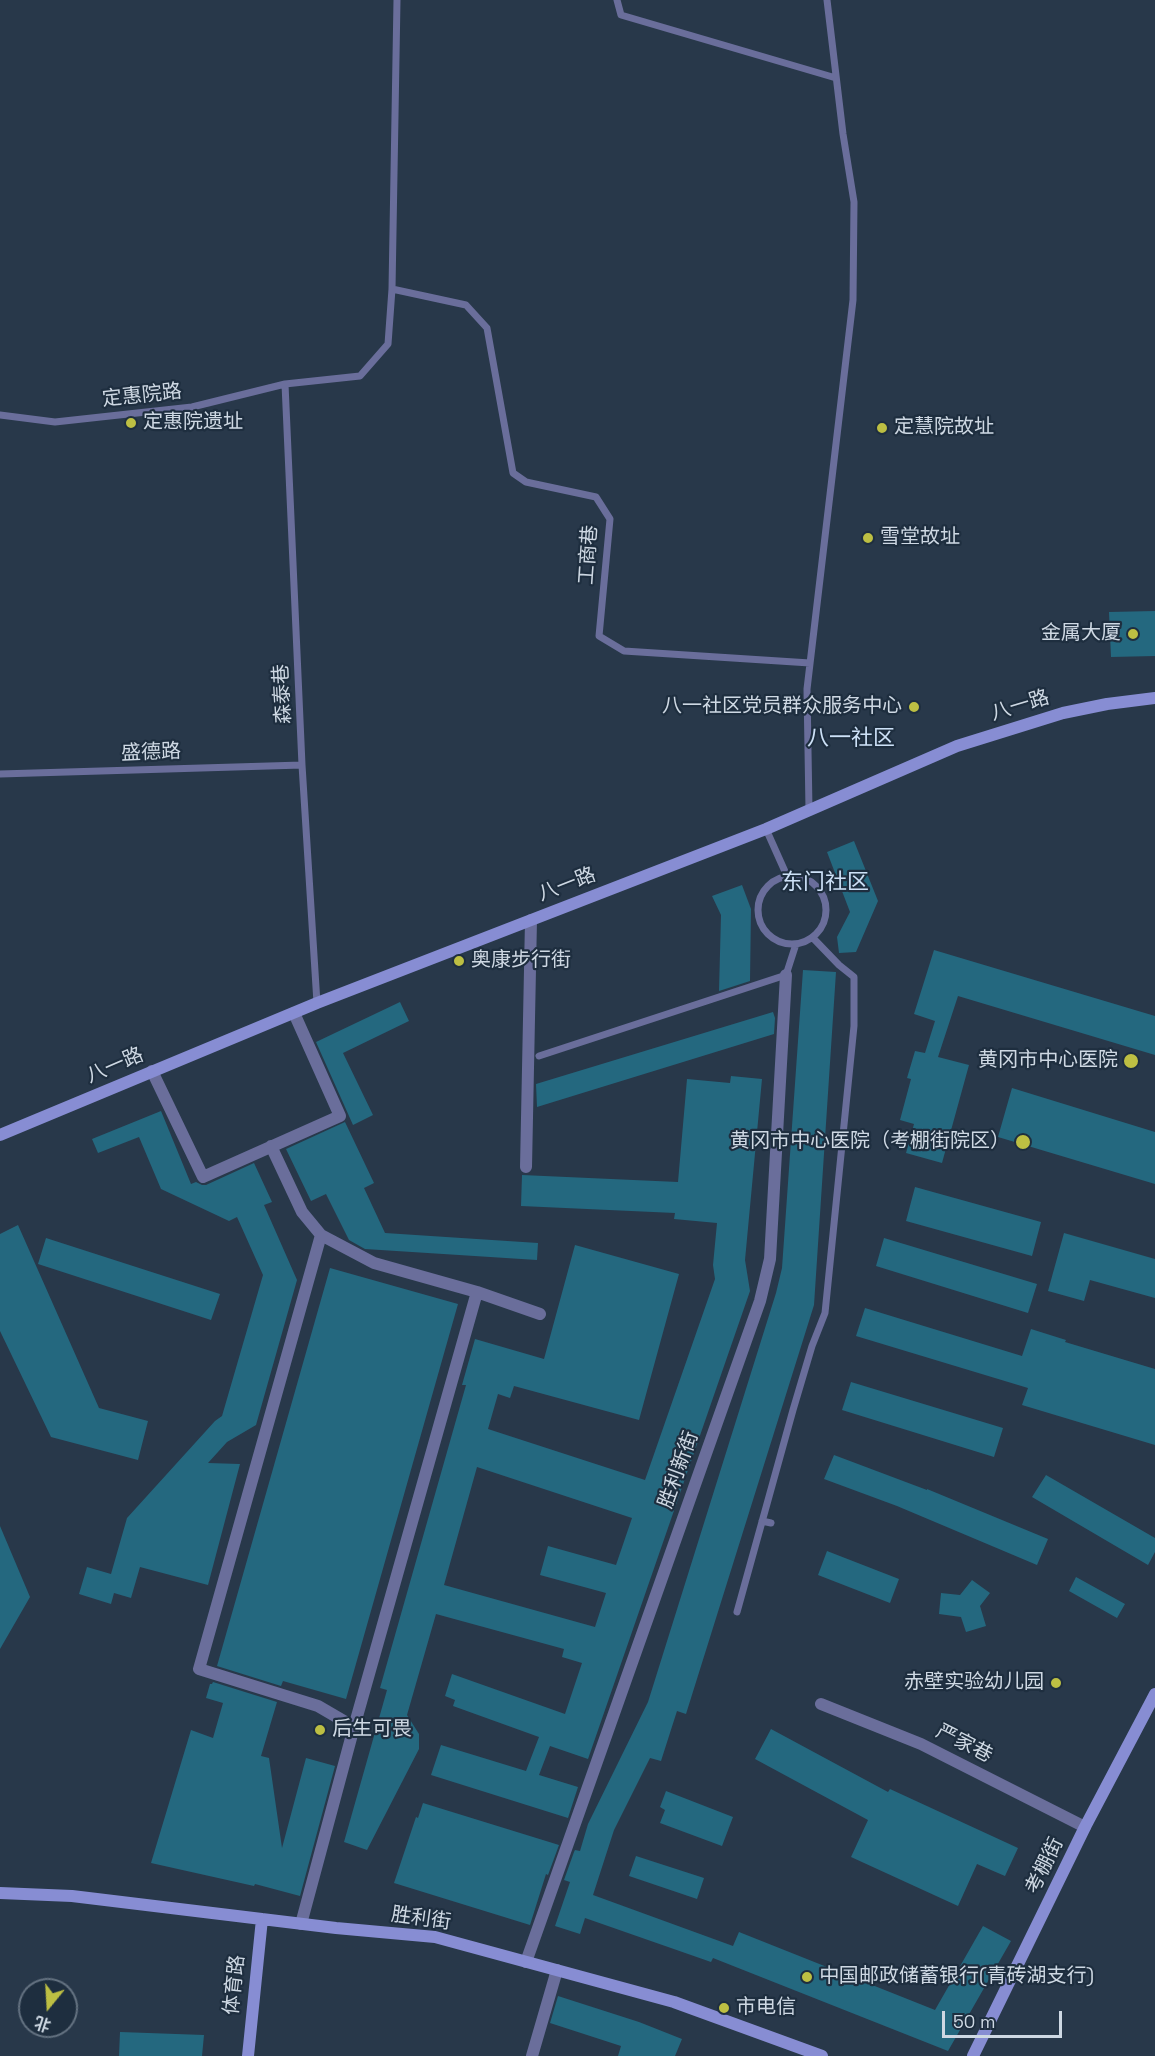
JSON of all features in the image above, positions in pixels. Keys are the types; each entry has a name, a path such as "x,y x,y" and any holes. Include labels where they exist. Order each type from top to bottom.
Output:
{"street":[{"name":"八一路","path":"0,1135 317,1003 766,829 957,746 1063,713 1107,704 1155,698"},
{"path":"526,1167 531,920"},
{"name":"胜利新街","path":"526,1962 760,1301 770,1259 786,975"},
{"path":"152,1071 203,1177 340,1116 294,1013"},
{"path":"271,1146 302,1212 321,1235 375,1263 477,1292 540,1314"},
{"path":"321,1235 200,1669 318,1706 354,1727"},
{"path":"301,1924 477,1292"},
{"name":"考棚街","path":"973,2056 1085,1827 1154,1701"},
{"name":"严家巷","path":"821,1704 921,1744 1085,1827"},
{"name":"胜利街","path":"0,1893 72,1896 435,1938 674,2002 822,2056"},
{"name":"体育路","path":"248,2056 262,1919"},
{"path":"532,2056 557,1970"}],"lane":[{"name":"定惠院路","path":"0,415 55,422 192,407 285,384 360,376 388,344 392,289 397,0"},
{"path":"617,0 621,15 836,78"},
{"path":"809,810 807,688 853,300 854,202 827,0"},
{"name":"工商巷","path":"392,289 466,305 487,328 513,473 526,482 596,497 610,519 599,636 624,651 810,663"},
{"name":"森泰巷","path":"285,384 302,765 317,1003"},
{"name":"盛德路","path":"0,774 302,765"},
{"path":"766,829 787,876"},
{"path":"787,876 796,876 813,883 824,897 826,915 824,924 813,938 796,944 779,942 765,931 758,915 760,897 771,883 787,876"},
{"path":"737,1612 793,1410 812,1346 825,1313 854,1026 854,976 839,965 813,938"},
{"path":"539,1056 786,975 796,944"},
{"path":"762,1521 771,1523"}],"building":[{"name":"金属大厦","path":"1155,611 1155,656 1111,657 1109,612"},
{"path":"854,841 878,901 856,952 839,953 837,937 850,912 827,852"},
{"path":"742,885 751,909 750,981 719,991 721,915 712,896"},
{"path":"934,950 1155,1016 1155,1055 958,996 938,1057 969,1065 942,1163 906,1153 914,1124 900,1120 911,1079 907,1078 915,1051 925,1053 935,1021 914,1014"},
{"path":"803,970 836,972 814,1305 686,1714 677,1711 661,1761 650,1758 614,1830 593,1895 733,1946 739,1932 935,2010 983,1926 1011,1941 948,2051 713,1958 711,1962 585,1918 580,1934 555,1926 570,1882 564,1880 574,1852 575,1850 580,1851 588,1824 648,1702 776,1293 782,1268"},
{"path":"400,1002 409,1021 343,1053 373,1115 353,1125 316,1042"},
{"path":"773,1012 774,1034 537,1107 536,1084"},
{"path":"731,1076 762,1079 745,1260 750,1291 588,1759 550,1746 539,1775 578,1787 568,1818 431,1775 441,1745 526,1771 539,1737 453,1706 455,1700 445,1696 452,1674 565,1714 582,1663 562,1657 564,1649 436,1614 407,1715 419,1734 419,1749 367,1850 344,1842 387,1690 380,1688 466,1385 462,1385 475,1339 544,1359 575,1245 679,1274 639,1420 514,1386 510,1398 498,1394 488,1429 645,1480 715,1279 713,1265 717,1223 674,1219 675,1213 521,1206 522,1175 678,1182 687,1079 730,1083","holes":["477,1467 632,1518 616,1565 548,1546 540,1575 606,1593 595,1627 444,1585"]},
{"path":"1012,1088 1155,1132 1155,1184 998,1137"},
{"path":"161,1111 191,1184 196,1182 206,1185 254,1163 272,1202 264,1205 297,1280 256,1425 227,1442 208,1463 240,1464 208,1585 140,1567 131,1598 114,1593 111,1604 79,1594 87,1567 111,1574 127,1518 222,1416 263,1275 237,1217 229,1221 161,1189 139,1137 98,1153 92,1139"},
{"path":"345,1122 374,1183 364,1188 385,1233 538,1243 537,1260 365,1249 349,1240 326,1194 311,1201 286,1149"},
{"path":"915,1187 1041,1222 1032,1256 906,1221"},
{"path":"18,1225 99,1408 148,1421 138,1460 51,1437 0,1331 0,1234"},
{"path":"1064,1233 1155,1259 1155,1298 1090,1280 1084,1301 1048,1291"},
{"path":"46,1238 220,1294 211,1320 38,1264"},
{"path":"884,1238 1037,1284 1028,1313 876,1266"},
{"path":"330,1268 458,1304 346,1699 283,1681 281,1686 217,1666"},
{"path":"865,1308 1022,1356 1031,1329 1066,1340 1065,1342 1155,1369 1155,1445 1022,1405 1028,1388 856,1336"},
{"path":"851,1382 1003,1428 994,1457 842,1410"},
{"path":"834,1455 927,1489 1048,1539 1037,1565 897,1506 824,1479"},
{"path":"1046,1475 1155,1538 1155,1552 1148,1565 1032,1497"},
{"path":"0,1526 30,1597 0,1649"},
{"path":"827,1551 899,1579 890,1603 818,1575"},
{"path":"1076,1577 1125,1604 1117,1618 1069,1591"},
{"path":"972,1580 990,1593 980,1606 986,1626 966,1632 961,1617 939,1614 941,1593 960,1595"},
{"path":"213,1682 277,1702 261,1756 269,1758 282,1848 306,1758 335,1766 300,1896 255,1884 254,1886 151,1863 191,1730 213,1738 223,1703 206,1698 210,1684"},
{"path":"771,1729 888,1792 890,1789 1018,1848 1005,1876 977,1864 958,1906 851,1857 868,1820 755,1759"},
{"path":"666,1791 733,1817 722,1846 660,1823 665,1810 660,1807"},
{"path":"423,1803 559,1845 548,1875 546,1874 530,1925 394,1883 416,1817 418,1818"},
{"path":"636,1856 704,1878 697,1899 629,1876"},
{"path":"558,1996 639,2022 682,2039 675,2056 618,2056 621,2046 550,2023"},
{"path":"120,2032 204,2035 202,2056 119,2056"}],"place":[{"name":"定惠院遗址","path":"131,423"},
{"name":"定慧院故址","path":"882,428"},
{"name":"雪堂故址","path":"868,538"},
{"name":"金属大厦","path":"1133,634"},
{"name":"八一社区党员群众服务中心","path":"914,707"},
{"name":"奥康步行街","path":"459,961"},
{"name":"黄冈市中心医院","path":"1131,1061"},
{"name":"黄冈市中心医院（考棚街院区）","path":"1023,1142"},
{"name":"赤壁实验幼儿园","path":"1056,1683"},
{"name":"后生可畏","path":"320,1730"},
{"name":"中国邮政储蓄银行(青砖湖支行)","path":"807,1977"},
{"name":"市电信","path":"724,2008"}],"district":[{"name":"八一社区","path":"851,739"},
{"name":"东门社区","path":"825,883"}]}
